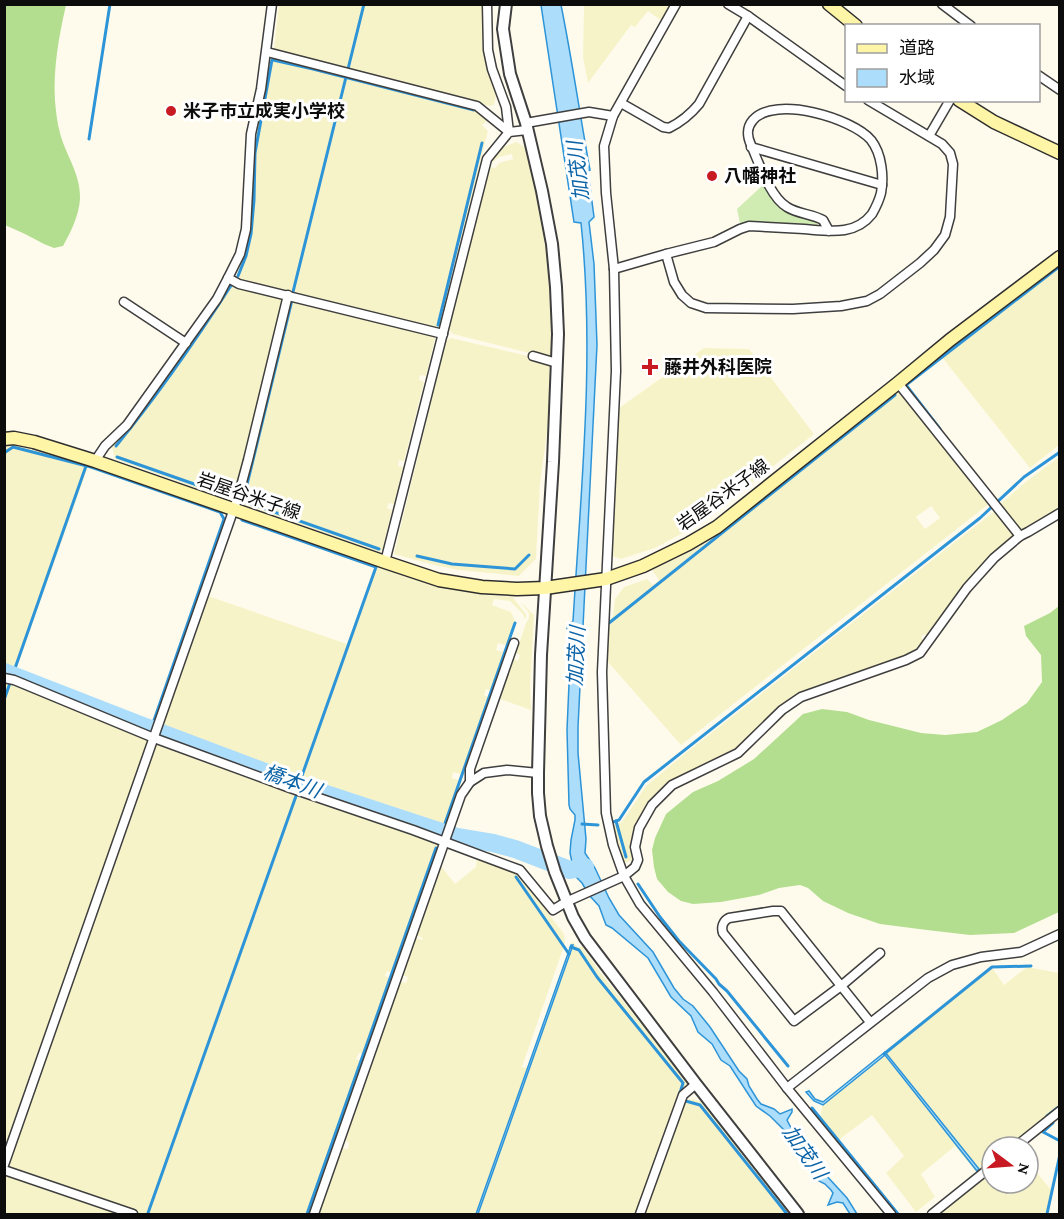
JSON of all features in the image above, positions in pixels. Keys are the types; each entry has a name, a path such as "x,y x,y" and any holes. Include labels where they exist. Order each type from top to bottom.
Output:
{"main road":[{"path":"830,4 854,24"},
{"path":"962,102 994,122 1059,153"},
{"name":"岩屋谷米子線","path":"4,439 14,438 34,442 95,461 439,580 482,587 517,589 545,588 602,580 643,566 717,526 950,340 1059,257"}],"street":[{"path":"95,461 105,446 127,425 217,299 240,254 246,228 251,134 267,52 272,4"},
{"path":"487,4 488,50 492,69 506,107 509,132"},
{"path":"506,4 504,29 510,74 530,125 552,244 556,287 557,363 538,773 540,816 547,846 566,902 585,938 798,1215"},
{"path":"676,4 613,116 605,138 603,153 614,269 616,372 602,580 606,813 624,876 640,904 891,1215"},
{"path":"728,4 845,85"},
{"path":"942,4 968,24"},
{"path":"621,103 663,127 669,128 678,123 691,114 699,104 748,16"},
{"path":"267,52 477,106 509,132"},
{"path":"1040,76 1059,90"},
{"path":"666,254 674,282 682,295 692,303 706,308 793,309 841,306 867,301 880,294 920,263 945,235 950,217 953,164 950,153 942,144 871,102"},
{"path":"929,136 949,102"},
{"path":"614,269 714,242 749,226 829,231 843,231 862,224 878,203 882,185 880,161 872,141 864,134 836,119 784,108 774,109 759,114 750,124 747,130 752,147 773,192 781,202 787,207 823,220 829,231"},
{"path":"385,562 487,159 509,132 589,112 613,116"},
{"path":"752,147 882,185"},
{"path":"228,279 240,284 443,334"},
{"path":"4,1165 233,509 248,460 288,295"},
{"path":"124,302 186,342"},
{"path":"533,356 557,363"},
{"path":"898,383 1020,536"},
{"path":"4,678 156,733 291,788 413,830 446,837 520,870 553,910 624,876 635,867 638,860 636,837 641,822 652,805 672,785 738,753 782,710 801,697 920,653 967,588 994,558 1020,536 1059,513"},
{"path":"470,782 470,769 514,643"},
{"path":"314,1215 460,795 470,782 483,773 507,770 538,773"},
{"path":"870,1022 841,986 781,911 729,918 724,922 722,928 723,933 794,1021 841,986 880,953"},
{"path":"787,1088 928,978 952,965 981,957 1021,952 1059,934"},
{"path":"640,1215 683,1095 696,1084"},
{"path":"1030,1135 1059,1112"},
{"path":"4,1170 133,1215"},
{"path":"932,1215 980,1176"}],"shaded area":[{"path":"279,5 484,5 484,39 488,68 496,96 494,104 491,106 481,104 279,53 274,49"},
{"path":"584,5 671,5 662,21 648,11 635,27 631,25 588,83 583,57"},
{"path":"271,58 477,110 488,120 482,125 488,131 439,327 433,329 237,280 236,276 249,235 255,141"},
{"path":"516,142 525,147 527,153 542,223 551,309 551,357 453,334 449,330 483,190 491,167 495,168 499,163 513,159 512,154 491,161 502,148"},
{"path":"1059,263 1059,445 1030,468 941,356"},
{"path":"230,284 245,286 285,300 233,501 115,459 112,447 161,386"},
{"path":"289,299 432,334 435,338 426,376 420,375 419,380 424,382 404,461 399,460 398,466 403,467 394,504 389,503 387,508 392,510 383,549 380,552 239,503"},
{"path":"451,338 532,357 550,365 548,424 540,484 536,559 519,576 458,570 394,554 446,341"},
{"path":"704,348 749,349 814,434 696,526 655,548 621,559 612,556 619,408"},
{"path":"897,391 898,393 900,391 990,503 681,745 607,661 608,622 613,616 615,599 624,587 647,579 653,585 659,580 652,570 704,544","holes":["931,506 940,518 925,529 916,517"]},
{"path":"8,443 89,464 13,678 4,676 4,445"},
{"path":"1059,457 1059,509 1025,531 1019,531 998,506"},
{"path":"996,510 1014,534 1012,538 928,636 924,634 921,637 924,642 918,650 810,691 729,756 697,769 650,803 633,852 634,860 624,863 613,826 622,822 646,786"},
{"path":"376,565 443,588 517,597 513,598 526,614 524,619 522,613 510,601 494,599 492,605 511,612 516,624 508,646 498,643 496,650 506,653 493,691 486,689 484,695 490,698 463,775 453,772 452,778 461,781 445,829 294,779 160,727 205,595 347,644"},
{"path":"520,601 534,615 531,710 500,699 514,659 518,661 520,655 516,653 529,618 529,613"},
{"path":"5,680 150,739 5,1158"},
{"path":"156,742 438,843 394,973 387,971 385,976 392,979 366,1055 359,1053 356,1059 363,1062 336,1138 333,1137 330,1143 334,1145 309,1214 140,1214 7,1166"},
{"path":"477,857 511,869 519,875 564,934 565,943 522,1067 527,1068 573,942 579,948 582,946 599,971 686,1080 688,1086 639,1214 319,1214 342,1148 348,1149 349,1143 345,1140 400,982 406,983 408,977 403,975 416,938 422,940 423,938 416,935 441,866 455,884 476,867"},
{"path":"991,966 1004,985 1027,967 1059,973 1059,1109 1027,1135 980,1135 980,1172 978,1174 955,1146 921,1174 935,1197 916,1212 886,1173 904,1156 872,1115 837,1141 820,1120 823,1101"},
{"path":"693,1099 703,1102 778,1198 778,1201 780,1200 792,1214 644,1214 681,1109 686,1100"},
{"path":"4,1173 125,1214 5,1214"},
{"path":"1040,1176 1053,1192 1048,1214 935,1214 980,1178 980,1195 1040,1195"}],"green space":[{"path":"4,5 66,5 57,52 55,101 59,129 76,173 80,199 74,223 63,246 54,248 5,225"},
{"path":"764,184 780,207 818,222 818,225 750,221 740,224 737,209"},
{"path":"1059,606 1059,912 1014,933 970,935 880,924 823,901 808,888 800,885 721,902 693,904 681,901 668,892 657,879 652,850 666,814 693,792 718,781 754,759 803,714 822,709 847,712 921,733 945,735 977,732 1002,720 1027,703 1042,682 1041,655 1026,636 1024,626"}],"water":[{"name":"加茂川","path":"541,5 561,5 590,170 588,171 594,217 589,222 594,264 597,345 578,727 585,853 619,915 653,952 674,988 710,1027 739,1071 747,1079 761,1104 780,1114 792,1109 787,1120 802,1149 847,1198 857,1214 850,1214 843,1203 828,1205 833,1193 825,1184 817,1180 802,1161 789,1135 756,1106 730,1066 721,1060 712,1044 698,1032 691,1016 671,997 648,958 606,925 599,906 575,876 570,853 575,815 569,805 567,730 571,638 567,625 573,621 583,472 587,323 581,223 574,222"},
{"path":"571,945 573,945 478,1214 476,1214"},
{"path":"885,1052 979,1169 977,1171 885,1055 823,1105 814,1101 806,1092 809,1091 815,1099 823,1102"}],"waterway":[{"path":"89,139 110,4"},
{"path":"348,69 364,4"},
{"path":"238,276 251,234 255,153 272,60"},
{"path":"273,60 474,110"},
{"path":"293,292 346,77"},
{"path":"438,325 482,143"},
{"path":"940,429 906,385 1060,266"},
{"path":"116,446 176,367 232,284"},
{"path":"292,300 243,501 379,549"},
{"path":"609,623 895,395"},
{"path":"4,453 13,447 91,467 220,512 224,519 151,729"},
{"path":"613,822 619,820 644,782 980,518 1024,477 1060,452"},
{"path":"117,457 234,498"},
{"path":"13,674 86,466"},
{"path":"242,520 376,567 299,784"},
{"path":"417,556 452,564 515,569 529,555"},
{"path":"442,832 515,623"},
{"name":"橋本川","path":"4,672 305,787 457,837 515,849 570,870 585,867"},
{"path":"4,700 10,683"},
{"path":"148,1213 296,796"},
{"path":"616,821 626,857"},
{"path":"582,824 598,825"},
{"path":"307,1214 436,848"},
{"path":"516,877 569,954"},
{"path":"638,884 679,941 727,991 788,1066"},
{"path":"571,947 579,950 597,977 683,1083 680,1093"},
{"path":"884,1054 992,967 1031,966"},
{"path":"682,1100 700,1105 787,1214"},
{"path":"1047,1116 1060,1106"},
{"path":"812,1108 898,1214"},
{"path":"1053,1123 1043,1132 1060,1141"},
{"path":"1047,1214 1060,1154"}],"place":[{"name":"米子市立成実小学校","path":"171,111"},
{"name":"八幡神社","path":"712,176"},
{"name":"藤井外科医院","path":"650,367"}]}
